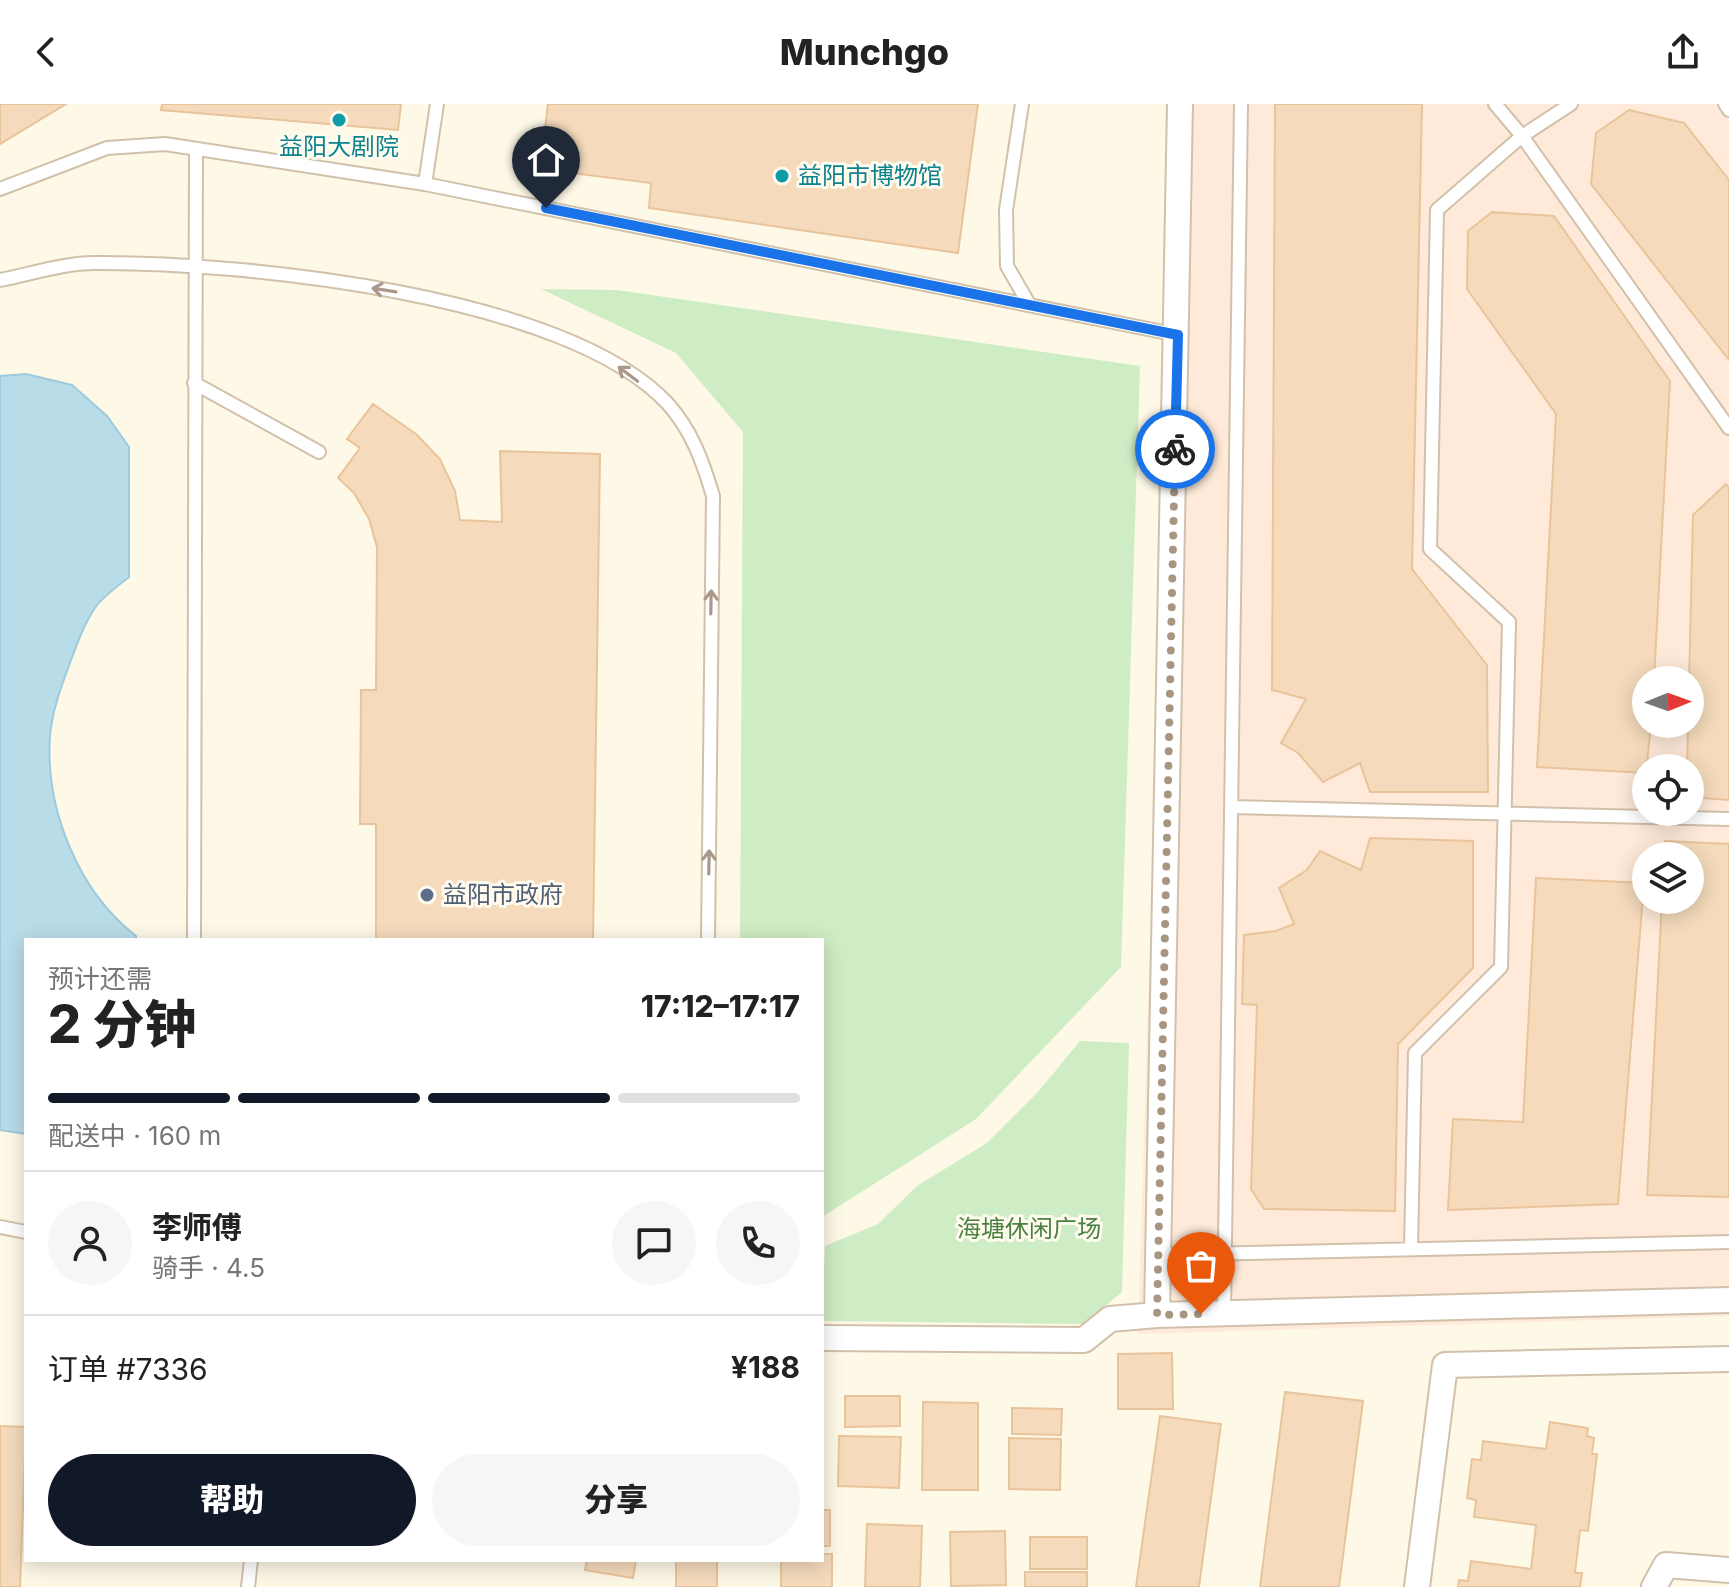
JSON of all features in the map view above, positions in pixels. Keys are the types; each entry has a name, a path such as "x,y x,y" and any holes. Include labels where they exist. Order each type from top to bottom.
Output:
{"street":[{"path":"1157,1315 1180,104"},
{"path":"824,1338 1084,1340 1110,1319 1157,1315 1729,1300"},
{"path":"1417,1587 1445,1365 1729,1359"},
{"path":"1654,1587 1666,1565 1729,1570"}],"lane":[{"path":"425,184 437,104"},
{"path":"1022,104 1006,210 1007,266 1029,304"},
{"path":"1224,1313 1241,104"},
{"path":"1495,104 1522,136 1729,428"},
{"path":"1411,1249 1415,1053 1501,967 1505,814 1509,622 1430,549 1437,210 1522,136 1571,104"},
{"path":"1725,104 1729,110"},
{"path":"0,189 107,148 165,144 425,184 1178,335"},
{"path":"194,938 196,149"},
{"path":"0,280 92,263 194,266 313,278 423,296 537,328 608,359 667,404 699,450 713,496 708,938"},
{"path":"194,383 319,452"},
{"path":"1231,807 1729,819"},
{"path":"0,1227 24,1232"},
{"path":"1159,1255 1729,1242"},
{"path":"248,1587 251,1562"}],"shaded area":[{"path":"1176,104 1729,104 1729,1316 1138,1334"}],"green space":[{"path":"541,289 617,290 1140,366 1121,967 976,1119 824,1216 824,938 740,938 743,432 676,353"},
{"name":"海塘休闲广场","path":"1080,1041 1129,1043 1122,1292 1083,1324 824,1321 825,1246 878,1224 917,1186 987,1143 1038,1092"}],"water":[{"path":"26,374 72,385 107,416 129,447 129,577 97,605 79,639 53,717 50,764 53,792 69,846 97,896 136,938 24,938 24,1134 0,1130 0,376"}],"building":[{"path":"0,104 66,104 0,144"},
{"name":"益阳大剧院","path":"162,104 401,104 398,130 161,110"},
{"name":"益阳市博物馆","path":"548,104 978,104 958,253 649,208 651,183 540,169"},
{"path":"1275,104 1422,104 1412,569 1487,665 1488,792 1370,792 1360,763 1323,782 1298,753 1281,743 1306,699 1272,690"},
{"path":"1629,110 1684,123 1729,180 1729,360 1591,184 1596,133"},
{"path":"1492,212 1554,216 1670,381 1655,666 1632,666 1632,738 1650,738 1648,754 1632,754 1632,772 1537,767 1556,414 1467,289 1468,231"},
{"name":"益阳市政府","path":"373,404 416,434 440,459 455,491 460,520 502,522 500,451 600,454 593,938 376,938 376,824 360,824 361,690 376,690 377,547 369,519 354,493 338,478 360,448 347,439"},
{"path":"1726,484 1729,488 1729,800 1704,798 1704,754 1687,754 1688,738 1704,738 1704,666 1689,666 1693,515"},
{"path":"1370,838 1473,841 1473,968 1398,1044 1395,1211 1264,1209 1251,1189 1257,1005 1242,1004 1244,935 1276,931 1294,924 1279,888 1307,870 1320,851 1361,870"},
{"path":"1704,843 1729,844 1729,1197 1647,1195 1661,914 1704,914"},
{"path":"1536,878 1632,882 1632,914 1641,914 1618,1204 1448,1210 1453,1119 1523,1122"},
{"path":"1172,1353 1173,1409 1118,1409 1118,1354"},
{"path":"1285,1392 1363,1401 1339,1587 1260,1587"},
{"path":"845,1396 900,1396 900,1426 845,1427"},
{"path":"923,1402 978,1403 978,1490 922,1490"},
{"path":"1012,1408 1062,1409 1061,1435 1012,1434"},
{"path":"1160,1416 1221,1424 1199,1587 1136,1587"},
{"path":"1550,1422 1588,1428 1587,1436 1594,1438 1592,1454 1597,1454 1588,1531 1580,1530 1575,1573 1582,1573 1580,1587 1458,1587 1459,1580 1468,1581 1471,1561 1531,1569 1536,1525 1474,1517 1476,1500 1467,1498 1472,1459 1481,1460 1483,1441 1546,1449"},
{"path":"0,1426 24,1427 20,1587 0,1587"},
{"path":"839,1436 901,1437 899,1488 838,1486"},
{"path":"1009,1438 1061,1439 1060,1490 1009,1489"},
{"path":"824,1510 830,1510 830,1546 824,1546"},
{"path":"867,1524 922,1526 920,1587 865,1587"},
{"path":"1005,1531 1006,1585 951,1586 950,1532"},
{"path":"1030,1537 1087,1537 1087,1569 1030,1569"},
{"path":"824,1554 832,1554 832,1587 781,1587 781,1562 824,1562"},
{"path":"587,1562 636,1562 633,1578 585,1570"},
{"path":"676,1562 717,1562 717,1587 676,1587"},
{"path":"1025,1572 1087,1572 1087,1587 1025,1587"}],"way so far":[{"path":"1175,449 1157,1315 1201,1314"}],"place":[{"name":"益阳大剧院","path":"339,120"},
{"name":"益阳市博物馆","path":"782,176"},
{"name":"益阳市政府","path":"427,895"}],"route":[{"path":"546,208 1178,335 1175,449"}]}
